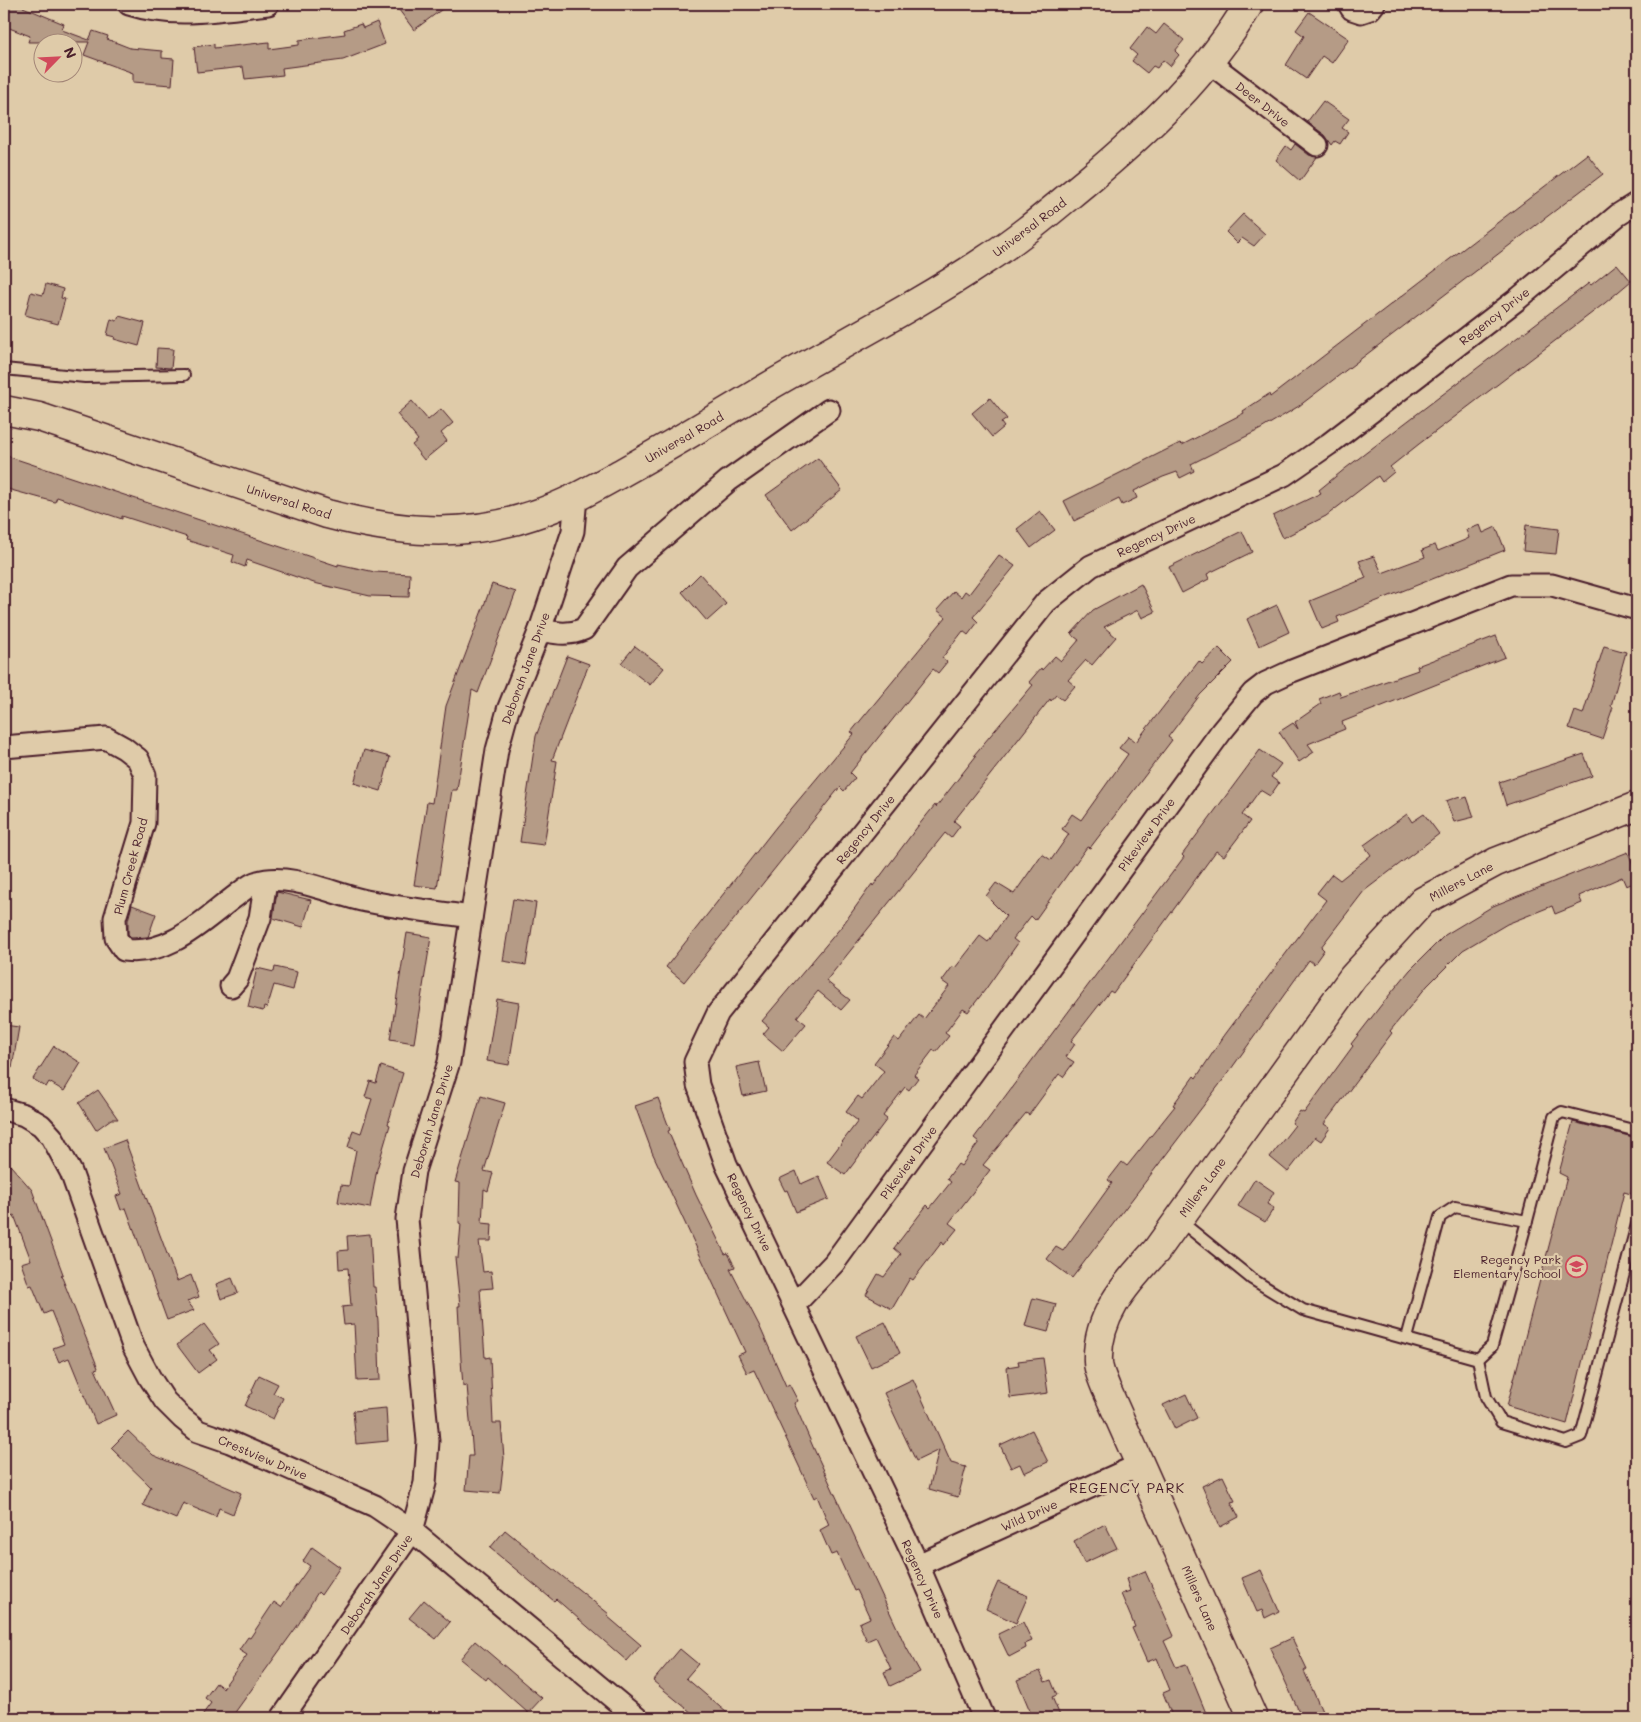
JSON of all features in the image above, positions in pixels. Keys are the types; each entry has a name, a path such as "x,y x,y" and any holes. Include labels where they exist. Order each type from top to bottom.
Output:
{"street":[{"path":"129,4 152,11 180,13 268,4"},
{"name":"Universal Road","path":"4,410 39,417 327,514 400,530 458,532 496,525 533,515 576,497 921,300 986,260 1042,219 1166,111 1210,63 1248,4"},
{"path":"1349,4 1352,9 1361,12 1370,9 1374,4"},
{"name":"Deer Drive","path":"1210,63 1317,145"},
{"name":"Regency Drive","path":"984,1718 918,1565 726,1164 698,1085 695,1062 718,1013 1046,602 1091,566 1284,475 1353,426 1519,298 1618,215 1637,203"},
{"path":"540,630 574,634 584,629 627,568 728,481 828,410"},
{"name":"Deborah Jane Drive","path":"282,1718 412,1531 425,1483 428,1441 407,1219 414,1171 449,1062 497,750 508,710 540,630 573,531 576,497"},
{"name":"Pikeview Drive","path":"794,1304 834,1263 1221,732 1253,693 1266,683 1292,671 1511,585 1552,585 1637,609"},
{"name":"Plum Creek Road","path":"4,746 106,738 124,748 138,759 145,775 144,823 116,918 116,938 124,950 136,952 156,949 173,942 244,890 258,882 266,881 309,885 365,901 471,917"},
{"name":"Millers Lane","path":"1253,1718 1100,1371 1098,1363 1100,1332 1109,1309 1178,1219 1353,977 1424,902 1496,862 1637,805"},
{"path":"230,986 237,978 260,918 266,881"},
{"name":"Crestview Drive","path":"4,1109 24,1115 41,1125 52,1137 74,1181 133,1346 150,1378 165,1400 182,1418 198,1432 230,1442 375,1506 412,1531 637,1718"},
{"name":"Wild Drive","path":"918,1565 1141,1464"}],"lane":[{"path":"4,369 85,377 184,375"},
{"path":"1478,1359 1492,1346 1554,1117 1562,1112 1637,1131"},
{"path":"1407,1338 1440,1217 1455,1207 1527,1221"},
{"path":"1178,1219 1252,1279 1303,1310 1478,1359"},
{"path":"1478,1359 1486,1397 1501,1422 1566,1442 1581,1436 1637,1224"}],"building":[{"path":"4,4 25,4 23,7 64,24 62,30 67,32 32,32 32,42 28,42 30,36 4,26"},
{"path":"408,4 449,4 414,30 399,10"},
{"path":"1309,12 1349,39 1332,63 1322,56 1306,79 1286,65 1304,36 1296,30"},
{"path":"377,22 385,44 343,60 282,68 283,75 245,79 243,67 197,72 194,47 214,44 214,48 269,42 269,49 299,45 299,40 345,34 344,30 361,24 363,28"},
{"path":"1164,24 1184,40 1175,51 1179,55 1170,66 1163,60 1157,68 1153,66 1147,73 1132,61 1137,55 1130,49 1147,27 1156,34"},
{"path":"93,31 108,36 107,39 130,48 162,51 162,58 174,59 172,85 133,82 133,73 84,55 89,42 82,42 82,37 89,40"},
{"path":"1323,101 1349,119 1342,128 1348,132 1340,144 1335,141 1332,145 1325,135 1307,122"},
{"path":"1295,144 1309,155 1317,157 1300,181 1276,160 1286,146 1291,150"},
{"path":"1587,154 1603,174 1299,406 1261,429 1191,464 1194,471 1180,478 1177,472 1163,477 1134,491 1137,498 1122,505 1119,499 1074,521 1064,501 1180,443 1182,445 1244,413 1243,411 1269,394 1270,397"},
{"path":"1243,214 1265,234 1254,246 1242,238 1237,243 1226,232"},
{"path":"1617,264 1631,281 1605,303 1390,467 1394,472 1382,482 1378,476 1326,516 1283,538 1273,516 1321,493 1319,490 1346,468 1589,283 1591,285"},
{"path":"46,284 63,289 61,298 65,299 58,324 25,315 31,292 43,295"},
{"path":"119,316 145,323 139,346 114,339 115,337 107,335 111,319 117,321"},
{"path":"157,348 173,349 171,368 156,367"},
{"path":"990,398 1007,419 1001,423 1004,427 992,437 972,413"},
{"path":"412,401 428,420 441,409 453,423 441,433 447,441 424,460 412,445 418,440 397,414"},
{"path":"4,455 338,566 338,564 375,572 410,574 409,597 370,596 314,583 247,560 245,567 232,562 234,555 186,540 187,537 122,516 122,519 57,497 55,502 11,490 4,487"},
{"path":"818,458 842,490 792,530 766,495"},
{"path":"1040,511 1055,530 1031,548 1017,529"},
{"path":"1480,525 1483,533 1496,527 1505,550 1337,617 1339,622 1322,629 1310,601 1366,578 1359,561 1374,556 1382,573 1425,557 1422,550 1435,545 1438,551 1465,540 1469,538 1466,530"},
{"path":"1526,525 1559,529 1556,554 1523,551"},
{"path":"1242,531 1252,552 1207,574 1209,579 1182,593 1169,567"},
{"path":"999,555 1015,566 973,617 978,622 968,635 963,631 942,658 947,662 938,673 933,669 850,773 855,778 844,791 840,787 684,982 666,967 776,827 854,734 851,732 946,617 937,610 954,591 961,597 965,591 969,594"},
{"path":"700,574 726,604 707,621 682,592"},
{"path":"492,584 516,592 478,693 472,690 457,790 452,790 437,888 414,885 427,802 432,803 446,706"},
{"path":"1141,584 1155,612 1142,618 1138,610 1104,627 1116,637 1092,665 1086,660 1068,680 1075,686 1063,700 1056,695 1051,701 1050,699 954,821 960,826 951,838 945,833 826,981 850,1000 841,1010 818,991 797,1017 806,1024 783,1051 763,1034 769,1027 762,1021 842,926 872,884 873,886 918,826 935,805 936,807 976,756 974,755 1033,685 1029,682 1041,668 1042,670 1055,656 1061,661 1079,640 1071,634 1093,610"},
{"path":"1277,605 1289,632 1259,646 1247,619"},
{"path":"1496,636 1505,657 1342,722 1345,729 1308,744 1314,752 1299,762 1279,732 1293,723 1298,729 1295,722 1321,704 1319,699 1339,691 1341,697 1418,670 1417,666"},
{"path":"635,646 664,668 650,685 621,663"},
{"path":"1604,646 1626,652 1611,706 1613,707 1602,739 1569,728 1575,711 1583,714"},
{"path":"1219,648 1233,662 1200,695 1168,737 1172,740 1090,848 1087,847 1035,920 1031,916 1013,939 1018,943 985,990 968,1012 963,1009 945,1033 949,1036 936,1052 933,1050 914,1075 918,1078 909,1090 905,1087 883,1116 887,1119 845,1175 827,1162 858,1121 846,1112 858,1096 862,1099 884,1071 874,1063 894,1037 899,1041 919,1015 924,1019 949,986 942,981 953,966 955,968 980,936 988,942 1006,916 986,896 996,883 1014,894 1042,854 1051,860 1069,834 1062,829 1072,814 1081,820 1128,754 1119,748 1129,736 1136,742 1199,661 1202,664"},
{"path":"567,656 589,664 552,760 557,761 544,845 520,842 536,736"},
{"path":"364,750 390,757 381,791 354,783"},
{"path":"1260,750 1281,764 1271,777 1279,783 1270,796 1260,790 1242,815 1250,821 1240,835 1224,856 1216,851 1113,993 1110,991 1071,1041 1075,1044 1066,1057 1074,1062 1063,1077 1059,1074 1029,1115 1026,1113 983,1165 990,1170 949,1223 957,1229 944,1245 942,1242 913,1280 910,1278 892,1309 866,1295 878,1274 884,1277 901,1254 894,1248 927,1205 930,1208 951,1182 947,1179 958,1164 961,1166 979,1142 974,1138 1184,857 1182,855"},
{"path":"1584,754 1592,776 1506,805 1499,782"},
{"path":"1460,796 1461,799 1467,797 1474,817 1454,822 1446,801"},
{"path":"1407,814 1412,822 1424,814 1439,834 1364,891 1321,947 1324,950 1314,964 1309,960 1226,1076 1072,1278 1053,1264 1047,1259 1056,1247 1063,1251 1112,1183 1108,1180 1122,1162 1127,1166 1175,1106 1173,1105 1194,1076 1196,1078 1224,1036 1326,900 1317,893 1332,874 1340,880 1371,855 1364,845"},
{"path":"1628,852 1637,875 1637,882 1626,886 1622,877 1579,896 1582,903 1555,914 1552,906 1507,924 1463,950 1427,986 1390,1031 1392,1033 1324,1124 1330,1128 1321,1141 1315,1137 1288,1172 1270,1157 1295,1125 1292,1123 1300,1111 1304,1113 1353,1046 1351,1044 1382,1004 1410,970 1445,935 1493,906"},
{"path":"277,892 311,900 303,927 273,918"},
{"path":"513,899 536,903 526,965 503,961"},
{"path":"132,905 156,914 148,937 131,938 128,934 128,920"},
{"path":"407,933 431,937 414,1043 390,1039"},
{"path":"275,967 297,972 293,990 274,985 267,1008 264,1007 263,1011 248,1007 257,968 274,972"},
{"path":"497,999 519,1003 509,1065 487,1061"},
{"path":"4,1025 19,1027 12,1068 4,1067"},
{"path":"54,1046 81,1063 64,1091 49,1082 46,1087 33,1079"},
{"path":"759,1062 766,1091 743,1096 736,1067"},
{"path":"381,1066 403,1073 377,1169 370,1208 338,1202 341,1185 349,1186 356,1150 348,1147 353,1130 361,1133 372,1099 365,1097 370,1081 376,1083"},
{"path":"98,1090 118,1119 111,1119 96,1130 79,1103"},
{"path":"481,1096 505,1103 484,1171 493,1173 488,1191 484,1189 482,1223 492,1224 491,1241 479,1241 483,1272 491,1271 493,1288 480,1289 485,1358 490,1357 493,1423 501,1423 504,1458 500,1493 466,1490 469,1456 473,1456 467,1385 463,1386 461,1360 458,1306 460,1306 455,1258 458,1258 461,1224 459,1223 460,1183 455,1182"},
{"path":"658,1098 670,1130 668,1131 696,1195 725,1254 728,1253 735,1267 730,1269 759,1325 786,1386 789,1384 798,1401 794,1403 814,1449 905,1645 920,1672 890,1686 884,1672 891,1669 876,1637 867,1641 859,1623 870,1618 857,1590 854,1591 837,1553 831,1555 820,1530 829,1525 817,1496 814,1498 754,1370 747,1373 738,1355 745,1352 652,1152 635,1106"},
{"path":"1573,1122 1637,1138 1637,1163 1631,1194 1624,1192 1567,1424 1507,1406 1567,1177 1559,1173"},
{"path":"125,1140 177,1281 191,1275 199,1297 187,1301 194,1310 167,1320 126,1208 121,1210 116,1196 122,1194 104,1148"},
{"path":"4,1158 32,1190 63,1274 61,1275 98,1368 95,1369 116,1415 96,1424 69,1358 59,1362 53,1348 64,1344 51,1311 44,1314 32,1285 29,1286 21,1263 31,1260 14,1215 9,1217 4,1204"},
{"path":"796,1171 801,1184 819,1176 829,1199 796,1212 787,1190 785,1191 779,1179"},
{"path":"1255,1179 1274,1192 1267,1204 1274,1208 1265,1222 1238,1206"},
{"path":"370,1234 373,1287 375,1287 378,1321 380,1380 357,1381 354,1324 344,1325 342,1307 351,1306 348,1268 339,1269 338,1251 348,1250 347,1236"},
{"path":"232,1278 238,1293 221,1299 216,1284"},
{"path":"1033,1298 1056,1304 1048,1332 1025,1326"},
{"path":"885,1322 900,1353 871,1367 856,1336"},
{"path":"204,1324 219,1344 210,1350 217,1359 198,1373 177,1345"},
{"path":"1043,1358 1048,1393 1010,1398 1007,1367 1019,1365 1018,1361"},
{"path":"259,1375 278,1384 273,1393 283,1398 273,1419 245,1406 250,1395 253,1393 252,1390"},
{"path":"913,1379 951,1463 966,1467 958,1497 929,1489 939,1450 916,1461 884,1393"},
{"path":"1186,1394 1197,1418 1175,1429 1163,1405"},
{"path":"386,1408 388,1441 356,1444 353,1411"},
{"path":"1032,1430 1048,1462 1024,1473 1020,1464 1011,1468 1000,1445"},
{"path":"128,1431 153,1455 241,1493 233,1514 219,1508 216,1517 183,1503 176,1519 143,1505 151,1487 111,1448"},
{"path":"1223,1476 1235,1501 1231,1502 1239,1517 1220,1527 1202,1486"},
{"path":"1105,1524 1117,1548 1084,1563 1074,1541"},
{"path":"505,1530 609,1614 607,1616 641,1645 627,1661 556,1599 554,1601 490,1548"},
{"path":"312,1547 340,1567 321,1595 318,1592 298,1625 231,1718 200,1718 211,1703 205,1698 216,1683 223,1688 247,1655 239,1650 248,1637 250,1638 274,1602 281,1607 310,1566 303,1561"},
{"path":"1261,1570 1279,1611 1265,1618 1262,1610 1257,1612 1242,1578"},
{"path":"1145,1571 1174,1636 1164,1641 1176,1667 1186,1664 1208,1718 1173,1718 1163,1693 1170,1690 1157,1658 1147,1662 1132,1628 1135,1627 1121,1594 1130,1591 1126,1579"},
{"path":"998,1582 1028,1596 1016,1623 986,1609"},
{"path":"424,1600 450,1622 436,1639 409,1618"},
{"path":"1023,1622 1032,1641 1025,1644 1026,1648 1009,1657 998,1634"},
{"path":"1292,1638 1307,1669 1304,1671 1325,1718 1302,1718 1270,1648"},
{"path":"475,1641 542,1698 528,1713 488,1677 486,1680 460,1659"},
{"path":"680,1649 698,1664 686,1678 733,1718 698,1718 653,1681"},
{"path":"1040,1671 1045,1682 1051,1680 1057,1695 1052,1697 1061,1718 1033,1718 1017,1680"}],"place":[{"name":"Regency Park Elementary School","path":"1577,1266"}],"district":[{"name":"REGENCY PARK","path":"1127,1487"}]}
